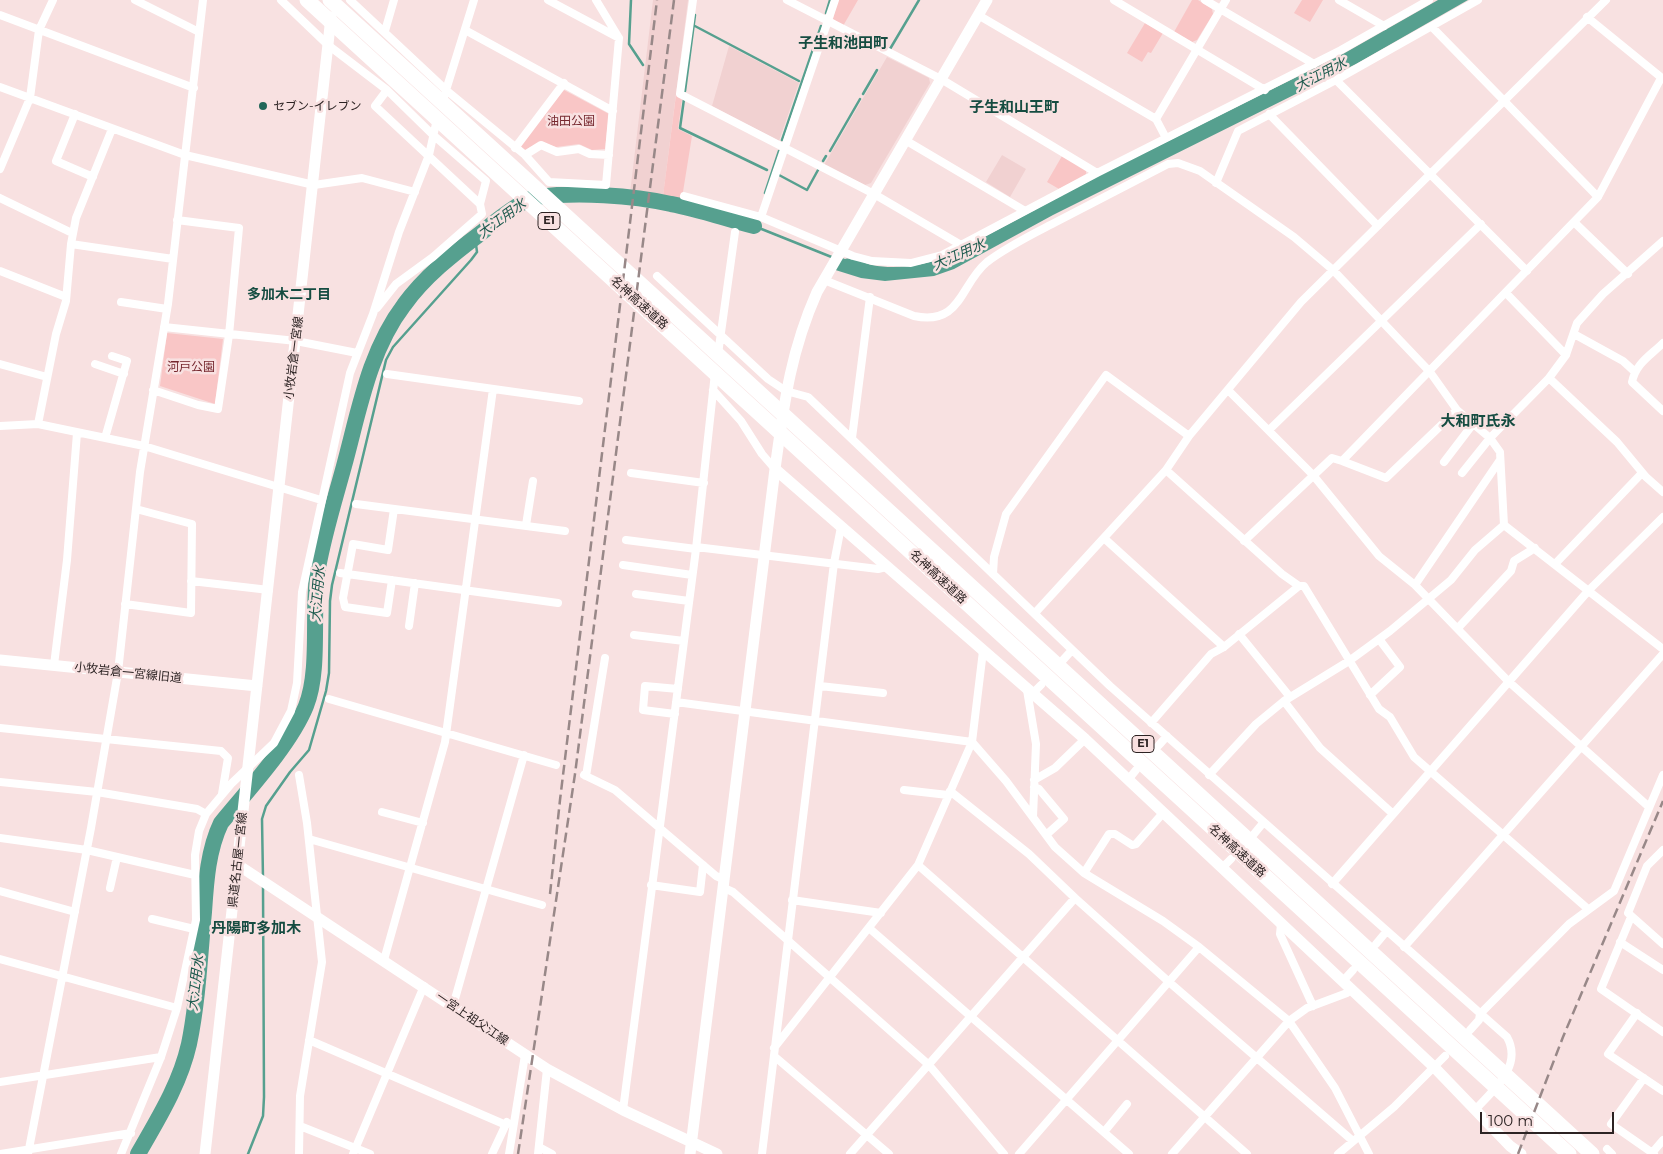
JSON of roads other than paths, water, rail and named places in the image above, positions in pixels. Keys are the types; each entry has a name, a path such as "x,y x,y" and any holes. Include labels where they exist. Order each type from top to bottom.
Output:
{"highway":[{"name":"名神高速道路","path":"306,0 1569,1154"},
{"name":"名神高速道路","path":"332,0 1592,1154"}],"street":[{"path":"0,169 30,98 39,30 53,0"},
{"path":"135,0 199,32"},
{"path":"29,1152 87,850 118,672 144,446 167,309 203,0"},
{"path":"281,0 328,45 387,90 432,134 486,181 480,204 482,214 433,257 396,284 373,314"},
{"name":"小牧岩倉一宮線","path":"257,686 314,185 332,0"},
{"path":"350,0 446,90 480,116 525,155 549,182 606,185 619,38 596,0"},
{"path":"385,31 394,0"},
{"path":"121,1154 161,1057 177,1008 194,929 194,855 199,831 206,814 221,796 274,743 291,711 298,683 302,592 350,373 373,314 399,232 429,156 432,134 474,0"},
{"path":"548,0 619,38"},
{"path":"693,0 680,94 874,194 961,245"},
{"path":"787,0 941,79 1097,173"},
{"path":"761,217 835,0"},
{"path":"690,1154 775,469 786,391 798,340 824,280 987,0"},
{"path":"1114,0 1265,90"},
{"path":"1205,0 1314,64"},
{"path":"1156,119 1226,0"},
{"path":"1339,0 1384,26"},
{"path":"684,196 761,217 840,252 872,261 903,264 942,255 1097,173 1265,90 1384,26 1420,2 1430,0"},
{"path":"1216,183 1238,131 1336,80 1478,0"},
{"path":"1035,613 1105,539 1166,470 1189,436 1301,302 1603,1"},
{"path":"0,15 194,88"},
{"path":"978,15 1156,119 1166,138"},
{"path":"1342,461 1575,223 1598,197 1662,79 1587,17"},
{"path":"1432,27 1598,197"},
{"path":"465,30 613,111"},
{"path":"1336,80 1527,271"},
{"path":"515,148 564,83"},
{"path":"0,87 185,155 314,185 362,178 415,192"},
{"path":"387,90 374,106 480,204"},
{"path":"75,114 56,161 93,177"},
{"path":"1269,114 1378,226"},
{"path":"38,424 66,297 72,233 76,218 112,129"},
{"path":"905,140 1026,211"},
{"path":"525,155 541,145 557,152 579,149 590,154 609,155"},
{"path":"824,280 914,316 928,318 938,315 951,310 959,302 974,276 986,262 1023,239 1168,164 1187,165 1294,237 1333,270 1430,372 1457,410 1490,438 1500,452 1504,525 1663,649"},
{"path":"0,198 72,233"},
{"path":"153,390 198,405 218,409 229,335 239,228 177,220"},
{"path":"1575,223 1628,274"},
{"path":"1269,430 1481,224"},
{"path":"623,1110 696,548 713,390 735,232"},
{"path":"1462,473 1490,438 1549,378 1566,355 1577,324 1603,294 1628,274 1663,241"},
{"path":"71,244 173,259"},
{"path":"0,271 66,297"},
{"path":"657,276 768,379 786,391 808,397 1072,650 1263,823 1507,1036 1513,1054 1503,1079 1476,1109"},
{"path":"1506,293 1566,355"},
{"path":"852,438 870,298"},
{"path":"121,302 167,309"},
{"path":"164,327 296,341 357,353"},
{"path":"1574,334 1623,361 1634,371"},
{"path":"1663,343 1660,352 1644,359 1634,371 1632,382 1663,411"},
{"path":"105,438 127,362 112,356"},
{"path":"0,364 47,377"},
{"path":"95,364 124,374"},
{"path":"387,374 579,401"},
{"path":"993,574 994,556 1006,514 1106,375 1189,436"},
{"path":"1549,378 1617,442 1642,473 1663,492"},
{"path":"384,960 447,732 493,389"},
{"path":"713,390 741,421 762,454 775,469 1085,739 1434,1067 1476,1109 1509,1150 1521,1154"},
{"path":"1228,390 1313,475 1379,556 1415,585 1508,682 1650,807"},
{"path":"1244,541 1332,458 1386,478 1457,410"},
{"path":"0,426 38,424 144,446 198,464 279,485 321,500"},
{"path":"1444,462 1473,424"},
{"path":"54,665 78,433"},
{"path":"1415,585 1500,460"},
{"path":"1166,470 1244,541 1299,586 1304,586 1379,710 1390,717 1414,757 1588,909"},
{"path":"631,473 704,483"},
{"path":"1555,564 1642,473"},
{"path":"526,525 533,481"},
{"path":"356,504 565,531"},
{"path":"125,604 191,613 192,524 136,509"},
{"path":"392,580 387,613 345,607 343,573 353,544 388,550 394,510"},
{"path":"1332,884 1392,812 1589,590 1663,517"},
{"path":"1210,774 1256,724 1287,699 1349,661 1379,639 1452,580 1475,550 1504,525"},
{"path":"762,1154 787,939 840,527"},
{"path":"1105,539 1224,647"},
{"path":"626,540 878,569 886,567"},
{"path":"1458,628 1511,571 1514,561 1535,548"},
{"path":"623,564 692,575"},
{"path":"343,573 558,603"},
{"path":"191,581 269,590"},
{"path":"409,626 414,583"},
{"path":"1151,722 1211,654 1224,647 1299,586"},
{"path":"636,594 689,602"},
{"path":"1239,634 1320,748 1392,812"},
{"path":"634,635 684,641"},
{"path":"1370,695 1400,667 1379,639"},
{"path":"1063,660 1072,650"},
{"path":"774,1052 918,865 972,742 983,651"},
{"path":"1404,947 1663,654"},
{"path":"605,658 585,776 614,790 660,828 929,1065 1004,1154"},
{"name":"小牧岩倉一宮線旧道","path":"0,660 257,686"},
{"path":"1030,692 1040,685"},
{"name":"県道名古屋一宮線","path":"205,1154 257,686"},
{"path":"675,714 643,710 645,686 678,689"},
{"path":"820,686 883,692"},
{"path":"1030,692 1036,744 1033,817"},
{"path":"329,699 556,765"},
{"path":"676,702 744,713 816,720 972,742 1056,847 1084,873 1163,921 1199,947 1288,1021 1335,1088 1357,1139"},
{"path":"0,728 221,751 228,758 221,796"},
{"path":"1158,746 1167,736"},
{"path":"1034,784 1055,768 1085,739"},
{"path":"453,1006 524,755"},
{"path":"1128,780 1136,770"},
{"path":"298,775 308,839 322,962 300,1096 299,1154"},
{"path":"1470,1030 1479,1020 1480,1014 1569,924 1614,891 1663,775"},
{"path":"0,782 97,792 197,809 206,814"},
{"path":"1034,784 1064,819 1046,835"},
{"path":"904,790 949,793 1029,854 1169,982 1256,1057 1357,1139 1370,1154"},
{"path":"382,812 423,823"},
{"path":"1084,873 1109,834 1115,834 1132,845 1136,844 1163,813"},
{"path":"1254,834 1263,823"},
{"path":"0,838 87,850 195,876"},
{"path":"308,839 542,905"},
{"path":"1663,850 1647,866 1628,913 1630,917 1663,944"},
{"path":"110,888 117,857"},
{"path":"1222,868 1231,859"},
{"name":"一宮上祖父江線","path":"238,865 547,1069 623,1110 717,1154"},
{"path":"651,885 700,892 703,865"},
{"path":"918,865 1247,1154"},
{"path":"0,891 75,912"},
{"path":"850,1154 1075,898"},
{"path":"792,900 881,913"},
{"path":"1630,917 1601,989 1663,1032"},
{"path":"152,919 194,929"},
{"path":"1282,924 1280,934 1313,1006"},
{"path":"869,928 1129,1154"},
{"path":"1376,944 1386,932"},
{"path":"1620,942 1663,970"},
{"path":"1019,1154 1199,947"},
{"path":"0,959 177,1008"},
{"path":"1172,1154 1288,1021 1313,1006 1347,993 1347,985 1353,970"},
{"path":"355,1151 424,986"},
{"path":"1637,1013 1608,1054 1663,1091"},
{"path":"309,1040 506,1124"},
{"path":"774,1052 889,1154"},
{"path":"509,1154 525,1055"},
{"path":"1338,1154 1357,1139 1445,1056"},
{"path":"0,1082 161,1057"},
{"path":"547,1069 538,1151 552,1154"},
{"path":"1644,1078 1611,1124 1653,1154 1663,1140"},
{"path":"1104,1132 1127,1104"},
{"path":"492,1154 515,1110"},
{"path":"300,1126 355,1151 370,1154"},
{"path":"0,1154 29,1152 131,1133"}],"water":[{"path":"1438,0 1468,0 1356,64 1053,215 954,269 934,276 885,281 861,278 829,268 835,255 872,265 891,267 919,264 947,257 1098,176 1343,54"}],"waterway":[{"path":"631,0 629,44 643,65"},
{"path":"826,13 830,0"},
{"path":"890,49 919,0"},
{"path":"685,91 695,15"},
{"path":"693,25 799,81"},
{"path":"782,140 821,26"},
{"path":"863,94 877,70"},
{"path":"684,99 680,128 767,170"},
{"path":"830,151 860,99"},
{"path":"765,193 779,151"},
{"path":"823,161 826,156"},
{"path":"779,175 807,190 818,170"},
{"name":"大江用水","path":"138,1154 174,1087 189,1044 197,995 210,855 217,833 221,823 256,782 290,736 299,721 311,691 315,657 316,584 323,542 366,382 392,323 412,295 440,266 516,206 531,198 553,195 639,198 692,209 754,226"},
{"name":"大江用水","path":"754,226 834,258"},
{"path":"263,878 262,819 266,806 290,772 309,750 326,691 329,673 332,585 386,360 393,347 477,252 475,237"},
{"path":"248,1154 263,1116 263,886"}],"railway":[{"path":"550,894 657,0"},
{"path":"518,1154 575,774 674,0"},
{"path":"1518,1154 1563,1037 1663,801"}],"place":[{"name":"セブン-イレブン","path":"263,106"}],"district":[{"name":"子生和池田町","path":"843,44"},
{"name":"子生和山王町","path":"1014,108"},
{"name":"多加木二丁目","path":"289,295"},
{"name":"大和町氏永","path":"1478,422"},
{"name":"丹陽町多加木","path":"256,929"}],"park label":[{"name":"油田公園","path":"571,121"},
{"name":"河戸公園","path":"191,367"}]}
